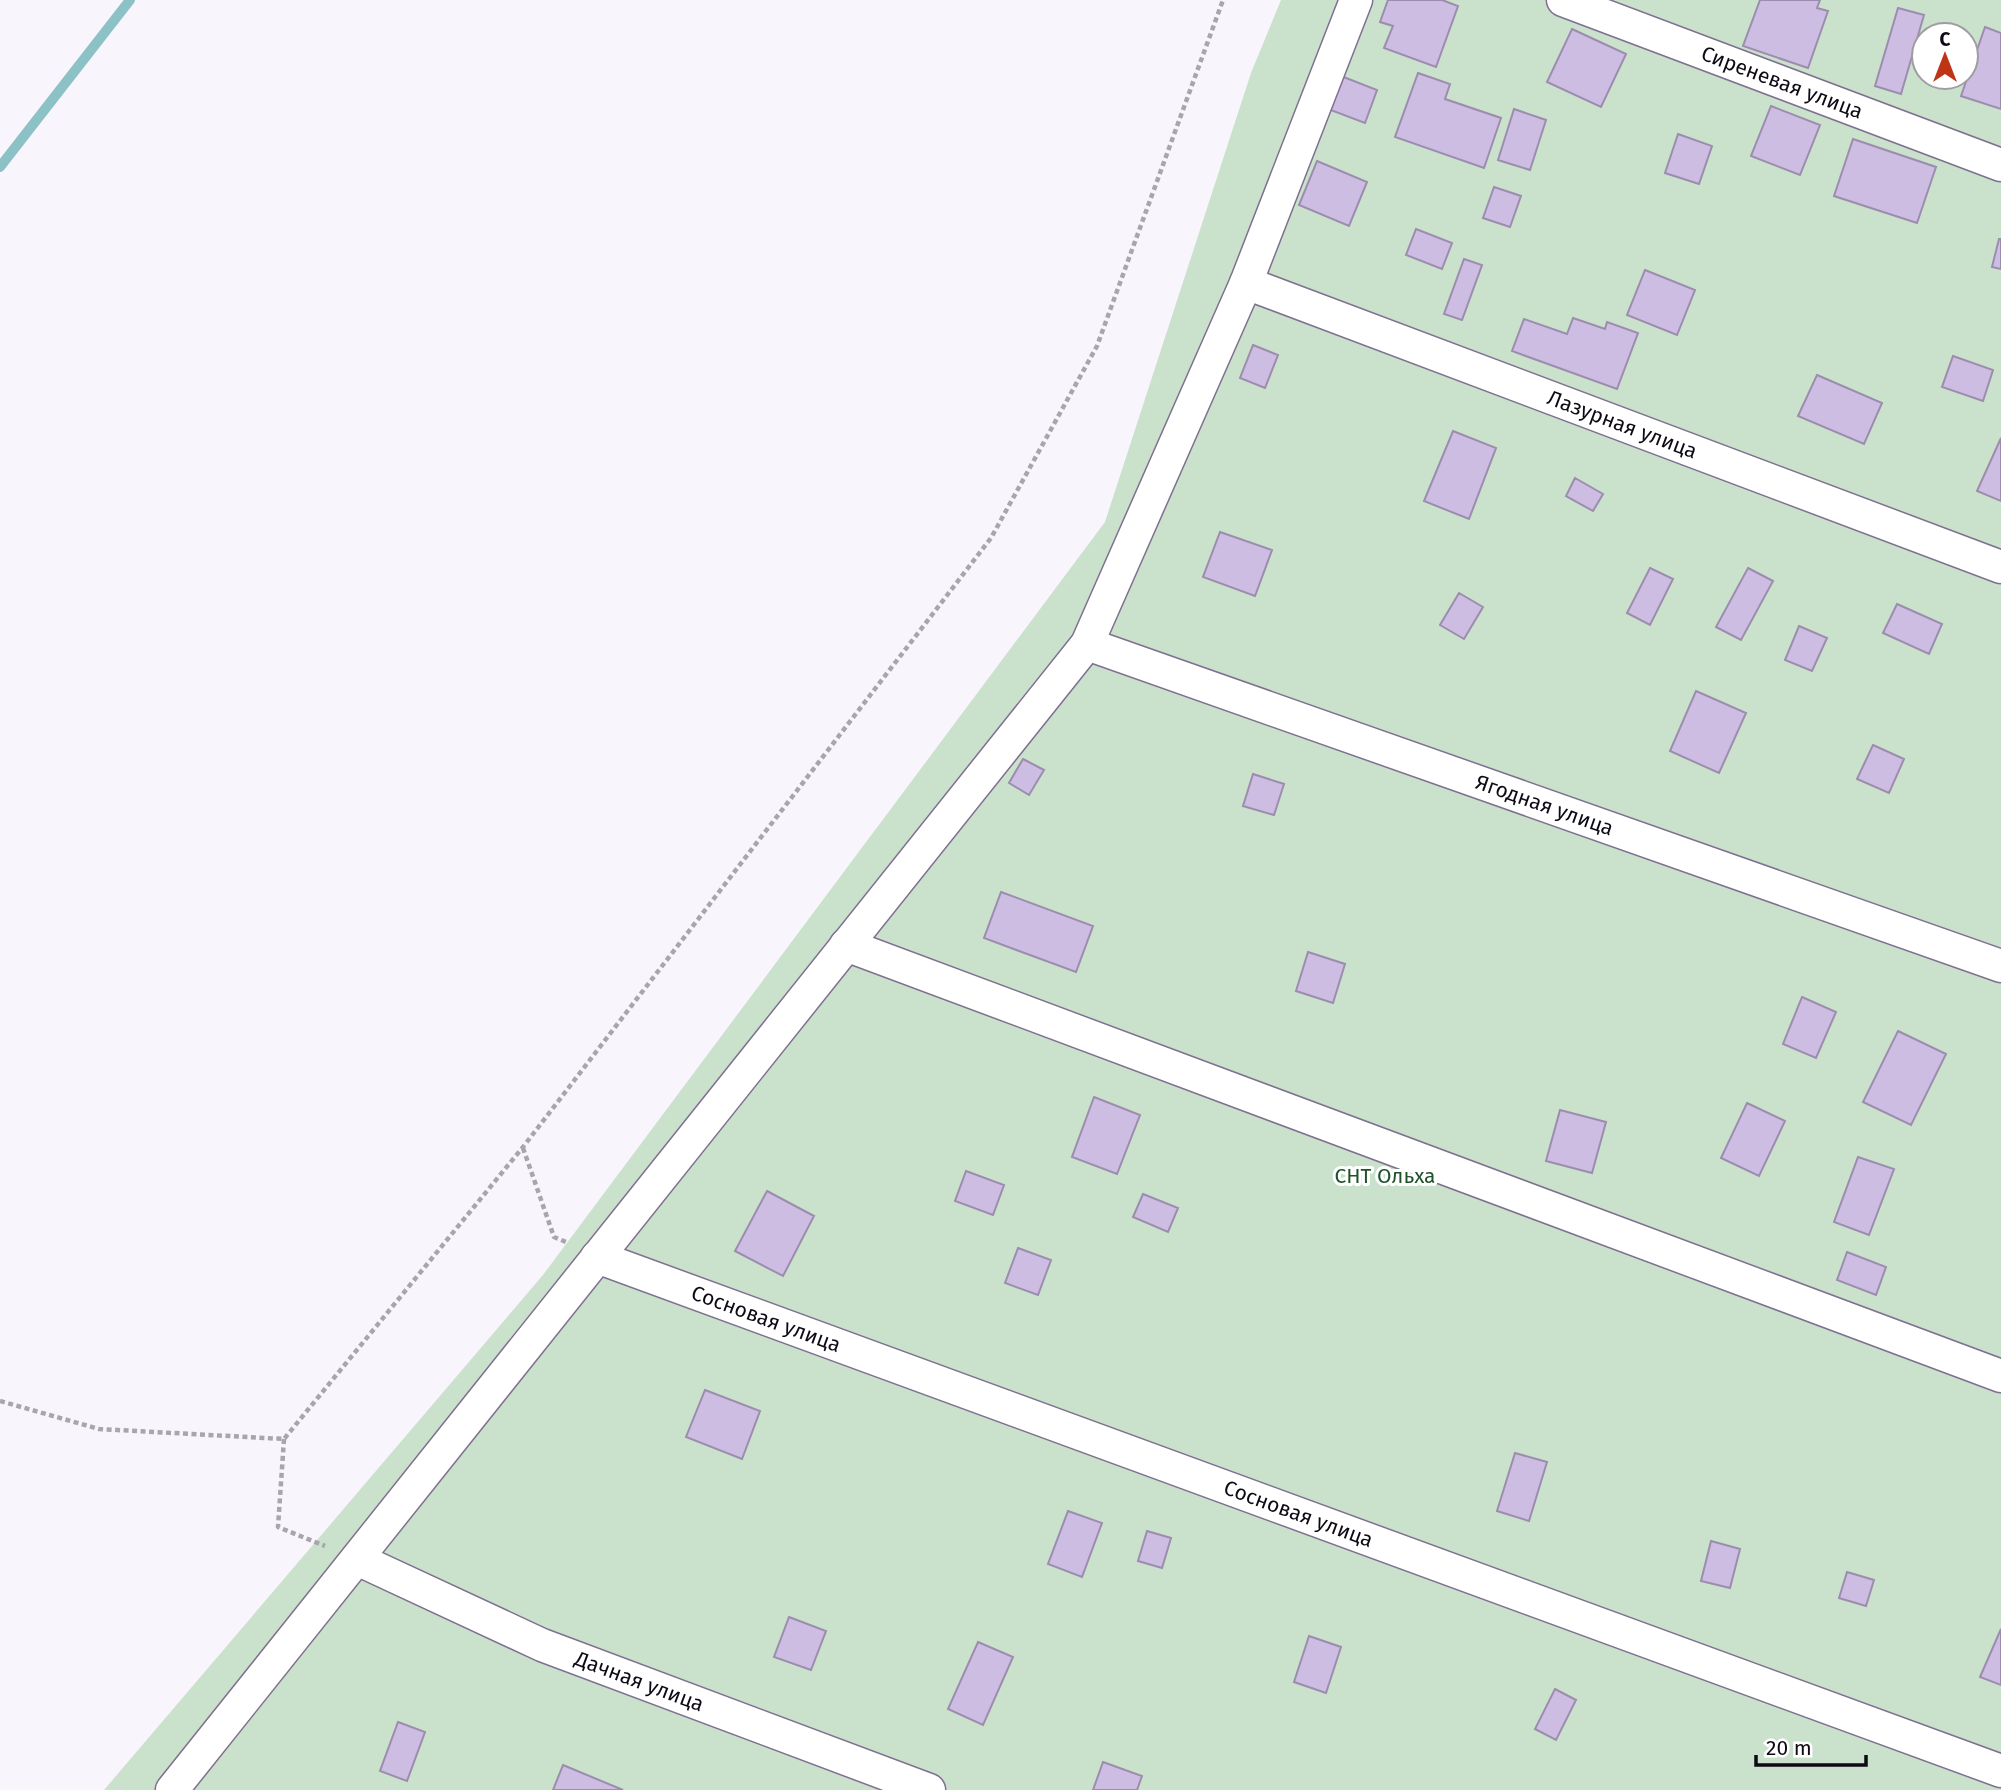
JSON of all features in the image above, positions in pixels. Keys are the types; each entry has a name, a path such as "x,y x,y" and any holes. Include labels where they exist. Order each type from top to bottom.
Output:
{"street":[{"path":"172,1790 1087,645 1246,283 1356,0"},
{"name":"Сиреневая улица","path":"1563,0 2001,165"},
{"name":"Лазурная улица","path":"1246,283 2001,567"},
{"name":"Ягодная улица","path":"1087,645 2001,966"},
{"path":"846,945 2001,1376"},
{"name":"Сосновая улица","path":"597,1257 2001,1771"},
{"name":"Дачная улица","path":"357,1559 542,1645 929,1790"}],"path":[{"path":"357,1559 278,1527 284,1439 523,1147 991,538 1097,346 1223,0"},
{"path":"523,1147 555,1237 597,1257"},
{"path":"0,1401 99,1429 284,1439"}],"green space":[{"name":"СНТ Ольха","path":"1281,0 2001,0 2001,1790 104,1790 543,1275 1105,522 1251,73"}],"building":[{"path":"1388,0 1442,0 1458,6 1436,67 1384,48 1393,26 1380,22"},
{"path":"1760,0 1820,0 1817,8 1828,11 1808,68 1743,46"},
{"path":"1898,8 1924,15 1922,21 1910,21 1910,63 1901,94 1875,86"},
{"path":"1985,27 2001,33 2001,109 1961,96 1963,91 1980,91 1980,41"},
{"path":"1572,29 1626,54 1601,107 1547,82"},
{"path":"1418,73 1450,84 1445,99 1501,118 1484,168 1395,137"},
{"path":"1341,76 1377,90 1365,123 1328,109"},
{"path":"1771,106 1820,125 1800,175 1751,156"},
{"path":"1514,109 1546,120 1530,170 1498,160"},
{"path":"1678,134 1712,146 1699,184 1665,173"},
{"path":"1853,139 1936,167 1917,223 1834,196"},
{"path":"1317,161 1367,182 1349,226 1299,205"},
{"path":"1494,187 1521,196 1510,227 1483,218"},
{"path":"1416,229 1452,243 1442,269 1406,255"},
{"path":"2001,239 2001,269 1992,267"},
{"path":"1464,259 1482,265 1462,320 1444,314"},
{"path":"1645,270 1695,290 1677,335 1627,315"},
{"path":"1573,318 1605,329 1607,322 1638,333 1617,389 1512,351 1524,319 1567,334"},
{"path":"1253,345 1278,355 1265,388 1240,378"},
{"path":"1953,356 1993,370 1983,401 1942,387"},
{"path":"1817,375 1882,403 1864,444 1798,416"},
{"path":"1453,431 1496,448 1469,519 1424,501"},
{"path":"2001,438 2001,501 1977,491"},
{"path":"1575,478 1603,494 1593,511 1566,496"},
{"path":"1220,532 1272,550 1255,596 1203,577"},
{"path":"1650,568 1673,579 1650,625 1627,613"},
{"path":"1748,568 1773,581 1741,640 1716,627"},
{"path":"1459,593 1483,607 1464,639 1440,625"},
{"path":"1897,604 1942,624 1929,654 1883,633"},
{"path":"1799,626 1827,638 1812,671 1785,660"},
{"path":"1696,691 1746,713 1719,773 1670,751"},
{"path":"1873,745 1904,759 1889,793 1857,779"},
{"path":"1023,759 1044,770 1029,795 1009,783"},
{"path":"1253,774 1284,784 1274,815 1243,806"},
{"path":"1001,892 1093,926 1076,972 984,938"},
{"path":"1308,952 1345,964 1333,1003 1296,991"},
{"path":"1802,997 1836,1012 1816,1058 1783,1044"},
{"path":"1898,1031 1946,1054 1911,1125 1863,1102"},
{"path":"1094,1097 1140,1115 1117,1174 1072,1157"},
{"path":"1747,1103 1785,1121 1759,1176 1721,1158"},
{"path":"1560,1110 1606,1122 1592,1173 1546,1161"},
{"path":"1858,1157 1894,1169 1869,1235 1834,1222"},
{"path":"966,1171 1004,1185 993,1215 955,1201"},
{"path":"767,1191 814,1216 783,1276 735,1251"},
{"path":"1143,1194 1178,1208 1168,1232 1133,1217"},
{"path":"1018,1248 1051,1260 1038,1295 1005,1283"},
{"path":"1847,1252 1886,1267 1876,1295 1837,1280"},
{"path":"705,1390 760,1411 742,1459 686,1437"},
{"path":"1515,1453 1547,1462 1529,1521 1497,1511"},
{"path":"1068,1511 1102,1523 1082,1577 1048,1564"},
{"path":"1147,1531 1171,1538 1162,1568 1138,1561"},
{"path":"1711,1541 1740,1549 1730,1588 1701,1581"},
{"path":"1847,1572 1874,1580 1866,1606 1839,1598"},
{"path":"789,1617 826,1631 811,1670 774,1657"},
{"path":"2001,1629 2001,1685 1980,1677"},
{"path":"1309,1636 1341,1647 1326,1693 1294,1682"},
{"path":"978,1642 1013,1657 983,1725 948,1709"},
{"path":"1555,1689 1576,1700 1556,1740 1535,1729"},
{"path":"398,1722 425,1732 407,1781 380,1771"},
{"path":"1103,1762 1142,1776 1137,1790 1093,1790"},
{"path":"563,1765 623,1790 553,1790"}],"waterway":[{"path":"0,167 130,0"}]}
